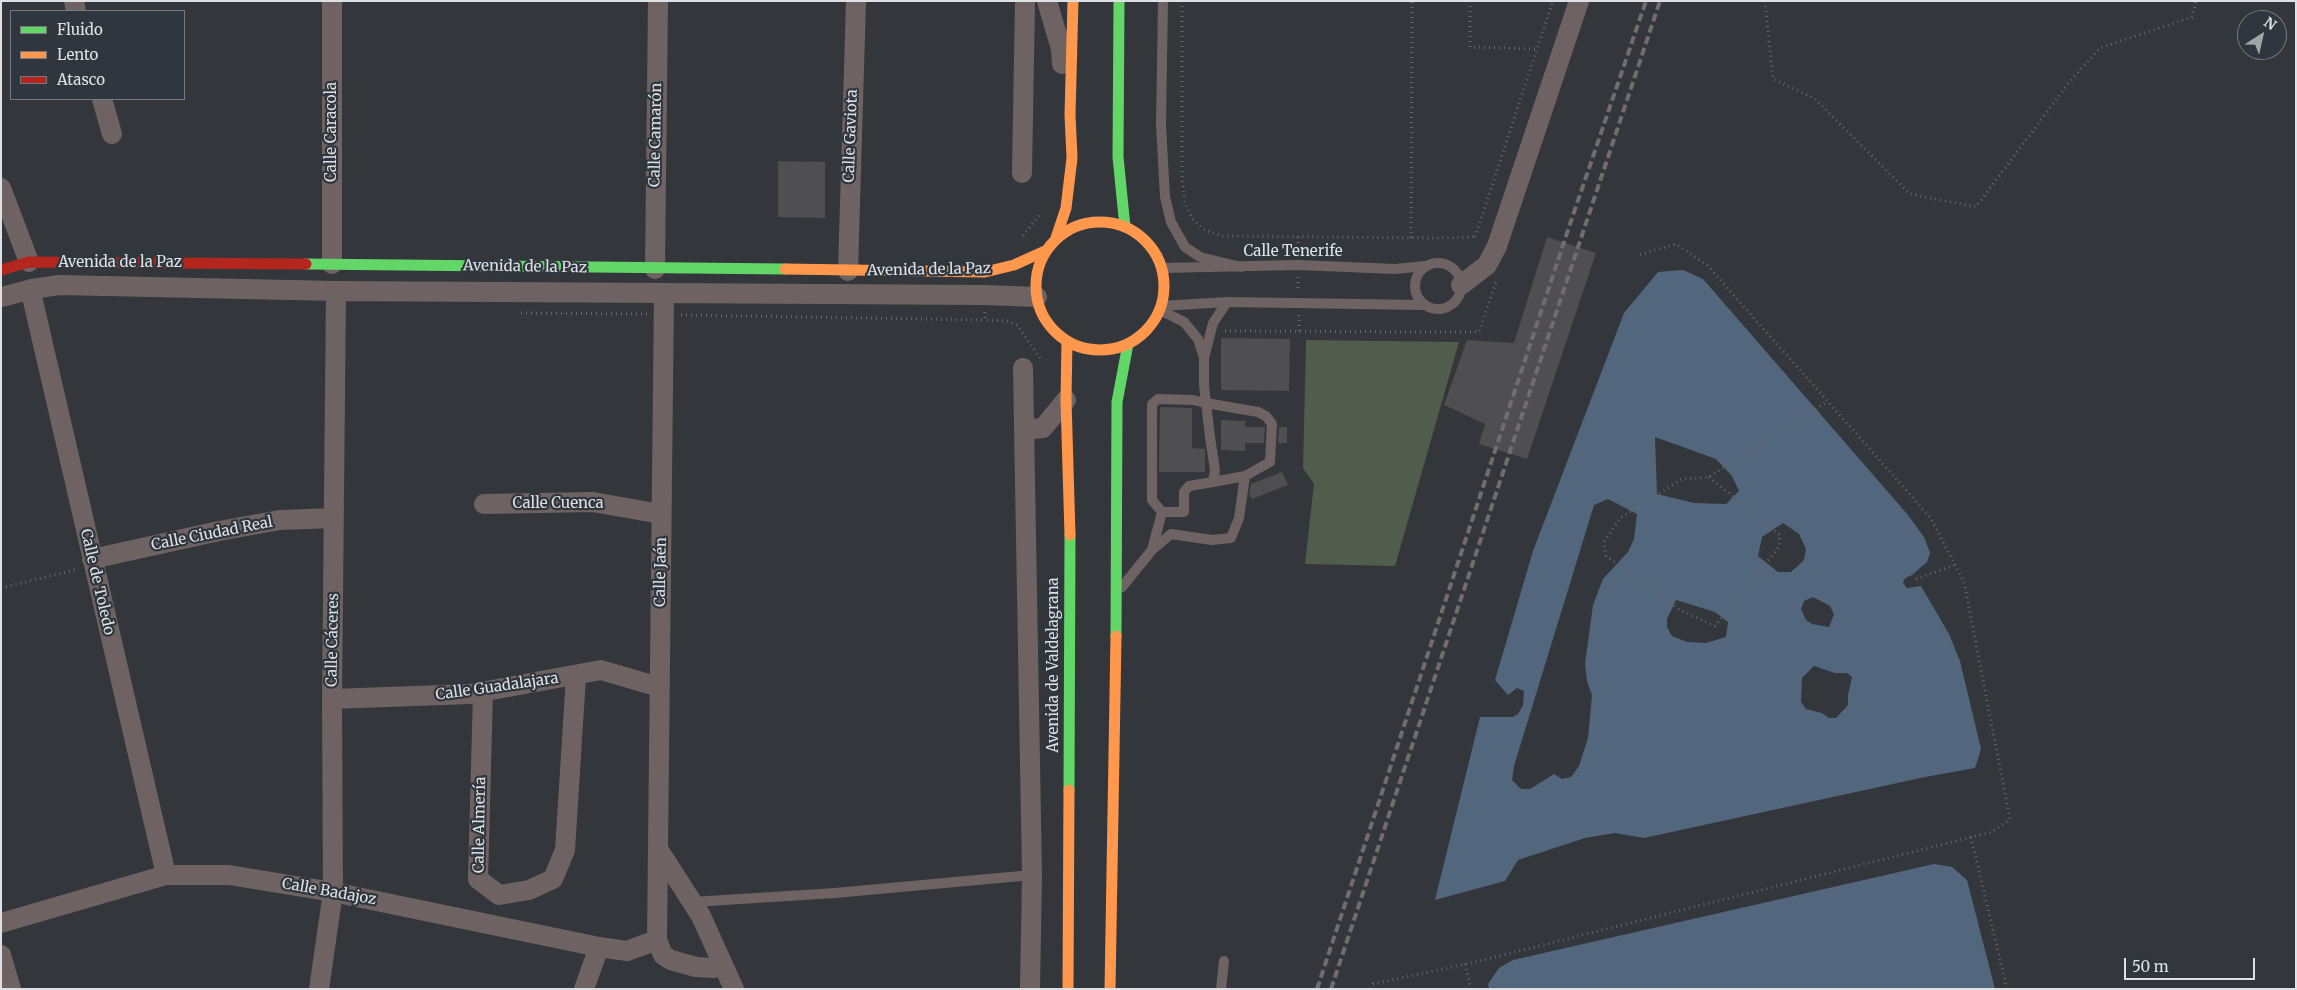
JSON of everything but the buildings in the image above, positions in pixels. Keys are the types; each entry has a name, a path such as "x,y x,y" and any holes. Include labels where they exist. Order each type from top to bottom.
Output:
{"main road":[{"path":"1056,238 1066,208 1072,158 1070,115 1073,1"},
{"path":"1119,1 1118,148 1125,226"},
{"path":"1088,222 1107,222 1125,226 1141,237 1154,251 1162,268 1164,287 1160,308 1145,331 1128,344 1108,350 1087,348 1067,341 1054,331 1044,318 1037,297 1038,267 1045,251 1056,238 1070,228 1088,222"},
{"name":"Avenida de la Paz","path":"1,270 29,262 985,272 1014,265 1045,251"},
{"name":"Avenida de Valdelagrana","path":"1067,341 1069,621 1068,989"},
{"path":"1110,989 1115,780 1117,402 1128,344"}],"street":[{"name":"Calle Caracola","path":"332,1 332,264"},
{"name":"Calle Camarón","path":"655,269 658,1"},
{"name":"Calle Gaviota","path":"848,271 856,1"},
{"path":"1022,173 1025,1"},
{"path":"1046,1 1061,49 1062,86 1070,115"},
{"path":"1461,286 1487,265 1497,246 1580,1"},
{"path":"102,100 112,134"},
{"path":"1,188 29,262"},
{"name":"Avenida de la Paz","path":"1,297 32,289 59,285 336,291 985,295 1037,297"},
{"name":"Calle de Toledo","path":"32,289 33,302 166,875"},
{"name":"Calle Cáceres","path":"319,989 333,892 332,699 336,291"},
{"name":"Calle Jaén","path":"657,940 664,294"},
{"path":"1023,368 1032,875 1030,989"},
{"path":"1024,430 1043,428 1066,400"},
{"name":"Calle Cuenca","path":"484,504 593,502 661,514"},
{"name":"Calle Ciudad Real","path":"93,562 280,520 334,518"},
{"name":"Calle Guadalajara","path":"332,699 412,698 483,692 601,670 659,687"},
{"name":"Calle Almería","path":"483,692 478,879 498,895 529,890 553,879 566,850 576,676"},
{"path":"658,849 697,909 734,989"},
{"name":"Calle Badajoz","path":"1,923 166,875 229,875 333,892 600,947 627,951 657,940"},
{"path":"657,940 663,955 671,960 696,967 713,968 722,964"},
{"path":"584,989 600,947"},
{"path":"1,955 11,989"}],"lane":[{"path":"1163,1 1161,125 1165,197 1171,222 1185,247 1200,258 1241,267"},
{"path":"1119,74 1130,94"},
{"path":"1118,148 1126,136 1129,123"},
{"path":"1436,262 1446,264 1454,269 1459,276 1461,286 1457,300 1445,309 1430,309 1423,305 1415,293 1414,285 1416,277 1425,266 1436,262"},
{"name":"Calle Tenerife","path":"1162,268 1298,265 1395,270 1425,266"},
{"path":"1160,308 1227,302 1423,305"},
{"path":"1204,358 1213,323 1227,302"},
{"path":"1160,308 1184,322 1198,339 1204,358 1206,403 1215,470 1214,482"},
{"path":"1158,399 1194,400 1258,412 1266,416 1272,424 1270,462 1245,476 1189,486 1184,492 1184,512 1162,512 1152,500 1152,404 1158,399"},
{"path":"1058,472 1060,458 1067,440"},
{"path":"1117,594 1152,550 1172,534 1212,540 1231,538 1239,518 1245,476"},
{"path":"1152,550 1162,512"},
{"path":"1059,566 1069,621"},
{"path":"697,909 835,893 1032,875"},
{"path":"1221,989 1224,961"}],"path":[{"path":"1182,1 1182,180 1185,203 1192,218 1204,229 1221,236 1474,237 1497,246"},
{"path":"1411,238 1412,1"},
{"path":"1470,1 1470,47 1537,49"},
{"path":"1474,237 1553,1"},
{"path":"1765,1 1772,79 1814,98 1910,194 1976,208 2071,80 2100,48 2192,17 2196,1"},
{"path":"1298,236 1299,331"},
{"path":"1372,989 1373,984 1465,964 1992,832 2010,819 1964,582 1930,517 1707,265 1676,244 1638,255"},
{"path":"1225,331 1479,332 1498,277"},
{"path":"1709,477 1780,535 1779,548 1715,626 1680,610 1606,556 1604,542 1620,518 1682,479 1709,477 1828,401"},
{"path":"1,588 93,562"},
{"path":"1916,579 1955,564"},
{"path":"1971,837 2007,989"},
{"path":"1465,964 1471,989"}],"green space":[{"path":"1306,340 1459,342 1395,566 1305,564 1314,484 1303,468"}],"water":[{"path":"1683,270 1703,279 1908,515 1924,537 1930,553 1927,562 1912,575 1905,578 1903,583 1907,588 1921,586 1949,634 1960,661 1981,749 1975,768 1925,777 1644,838 1615,833 1585,838 1518,860 1505,881 1435,900 1480,717 1513,717 1518,714 1523,705 1524,691 1517,688 1508,695 1495,680 1533,551 1624,313 1658,272","holes":["1655,437 1716,459 1732,476 1739,491 1726,504 1694,503 1657,494","1608,499 1637,514 1634,539 1628,552 1603,579 1593,605 1585,664 1587,681 1592,695 1588,738 1579,766 1571,777 1562,779 1554,774 1530,789 1521,789 1512,780 1514,766 1594,505","1783,523 1799,534 1806,549 1804,560 1791,572 1778,572 1758,556 1762,537","1813,597 1830,606 1834,614 1829,627 1812,624 1806,620 1801,609 1804,601","1676,600 1715,612 1728,622 1726,637 1706,643 1687,642 1672,636 1667,627 1667,619","1814,666 1835,673 1847,673 1852,677 1848,705 1836,718 1829,718 1822,713 1806,709 1801,702 1802,678"]},
{"path":"1934,864 1952,867 1967,880 1995,989 1489,989 1488,984 1499,968 1513,960"}],"railway":[{"path":"1317,989 1570,224 1646,1"},
{"path":"1331,989 1660,1"}],"traffic: fast":[{"path":"1119,1 1118,157 1125,227"},
{"path":"306,264 785,269"},
{"path":"1116,636 1117,402 1128,344"},
{"path":"1069,790 1070,535"}],"traffic: slow":[{"path":"1056,238 1066,208 1072,158 1070,115 1073,1"},
{"path":"1100,222 1124,227 1136,233 1145,241 1153,250 1159,262 1164,286 1159,310 1153,322 1145,331 1136,339 1124,345 1100,350 1076,345 1064,339 1055,331 1047,322 1041,310 1036,286 1041,262 1047,250 1055,241 1064,233 1076,227 1100,222"},
{"path":"785,269 985,272 1014,265 1045,251"},
{"path":"1067,341 1066,400 1070,535"},
{"path":"1110,989 1116,636"},
{"path":"1068,989 1069,790"}],"traffic: jam":[{"path":"1,270 29,262 306,264"}]}
